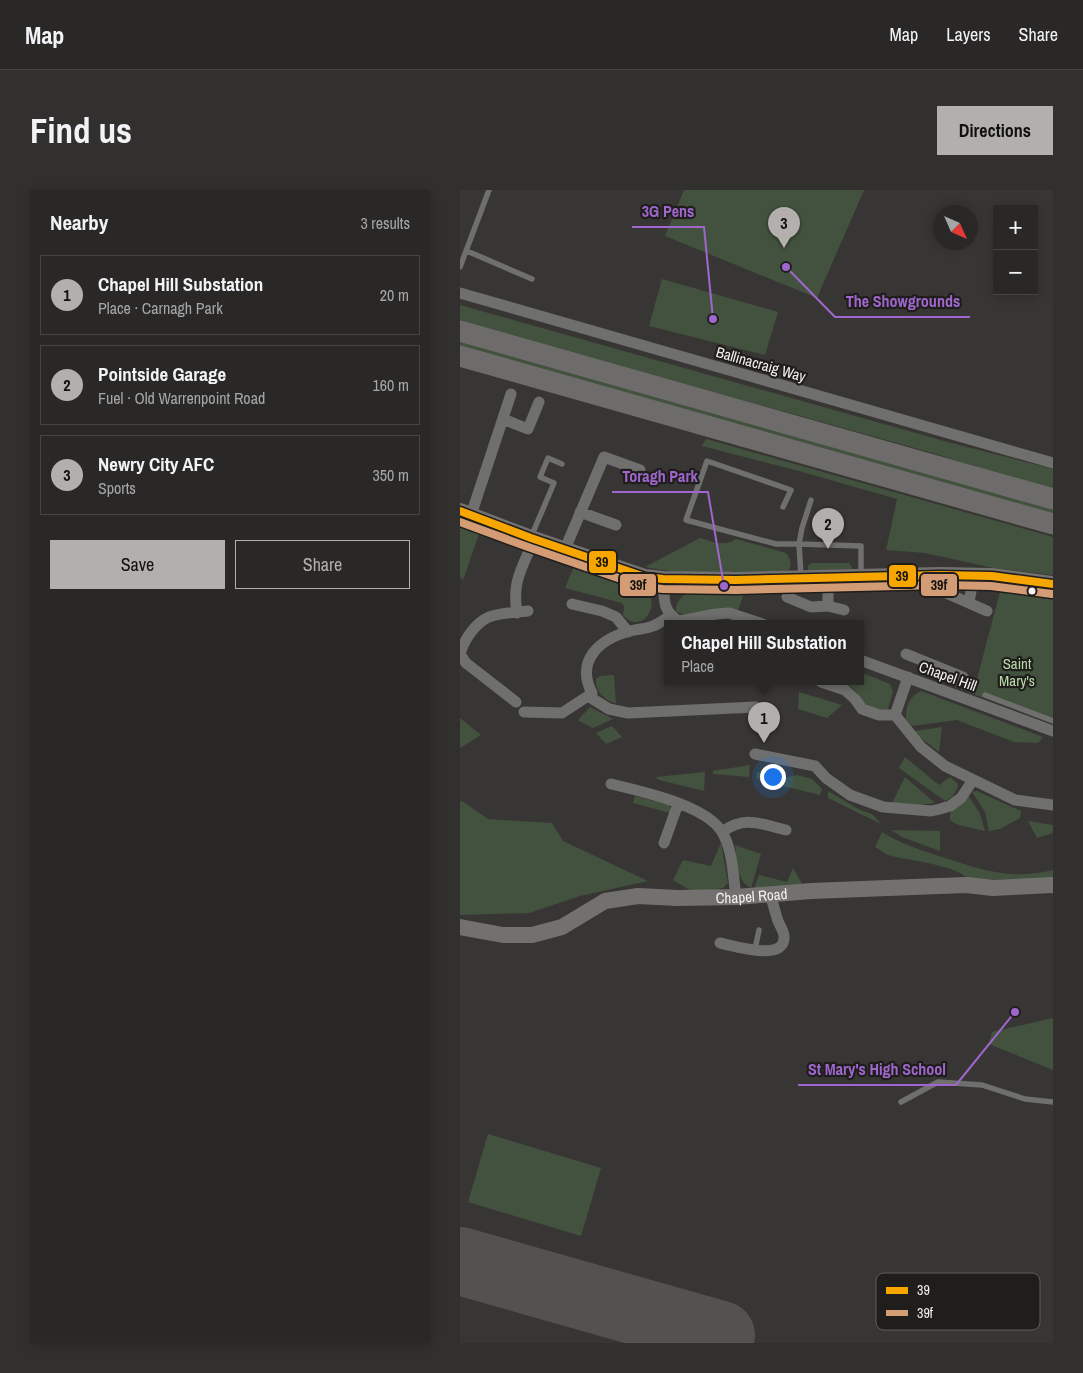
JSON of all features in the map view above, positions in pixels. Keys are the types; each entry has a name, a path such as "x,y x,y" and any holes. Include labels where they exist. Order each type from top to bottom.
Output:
{"highway":[{"path":"460,331 1053,499"},
{"path":"460,356 1053,524"}],"street":[{"name":"Ballinacraig Way","path":"460,293 1053,463"},
{"path":"512,394 466,513 531,538 645,577 663,579 992,576 1053,584"},
{"path":"503,419 528,428 539,402"},
{"path":"565,549 604,457 640,470"},
{"path":"580,512 616,525"},
{"path":"516,702 466,663 460,654 463,643 475,628 488,617 522,612 514,597 516,582 532,544 531,538"},
{"path":"969,602 974,576"},
{"path":"828,578 828,606"},
{"path":"663,579 664,603 670,616 677,620"},
{"path":"944,592 987,611"},
{"path":"787,597 811,607 828,606 844,610"},
{"path":"572,604 602,611 616,617 628,632"},
{"path":"684,620 729,613 751,620"},
{"path":"524,712 562,713 588,696 592,693 587,671 591,655 600,645 628,632 654,626 670,616"},
{"name":"Chapel Hill","path":"906,654 963,677"},
{"name":"Chapel Hill","path":"864,662 1053,731"},
{"path":"927,684 936,666"},
{"path":"894,715 908,678"},
{"path":"830,685 845,690 862,709 879,715 894,715 922,747 945,766 1015,800 1053,805"},
{"path":"588,696 609,709 628,713 756,707"},
{"path":"755,754 815,766 826,778 850,795 891,808 931,811 950,806 961,798 973,780"},
{"path":"610,784 662,796 712,822 722,832 729,851 736,896"},
{"path":"664,844 678,804"},
{"path":"722,832 748,821 786,830"},
{"name":"Chapel Road","path":"460,927 503,936 532,934 562,927 604,901 638,896 677,898 939,886 993,888 1053,885"},
{"path":"720,943 774,951 780,949 784,942 784,933 770,894"}],"lane":[{"path":"460,267 489,190"},
{"path":"466,251 532,279"},
{"path":"531,538 554,483 540,477 548,458 562,464"},
{"path":"783,507 791,490 707,461 686,520 776,544 861,546 861,577"},
{"path":"801,578 799,544 811,500"},
{"path":"985,695 1053,721"},
{"path":"755,949 759,930"},
{"path":"901,1102 938,1082 982,1085 1024,1099 1053,1102"}],"green space":[{"path":"684,190 864,190 817,298 665,236"},
{"path":"662,279 778,312 765,355 649,326"},
{"path":"460,305 944,441 1053,469 1053,490 929,452 460,321"},
{"path":"460,340 1053,508 1053,518 460,350"},
{"path":"706,439 1053,537 1053,575 994,568 925,553 886,550 897,499 702,446"},
{"path":"460,527 479,534 463,580 460,577"},
{"path":"700,538 723,543 736,539 786,553 789,558 790,568 781,573 689,574 645,567"},
{"path":"811,563 849,563 852,567 851,569 808,571 808,566"},
{"path":"575,564 641,585 646,589 652,603 647,616 636,622 630,621 623,615 624,606 622,603 565,588"},
{"name":"Saint Mary's","path":"1001,588 1053,595 1053,723 970,693 937,678 941,676 951,681 954,678 976,683"},
{"path":"697,590 743,590 743,597 738,610 725,608 683,614 676,612 679,600"},
{"path":"864,674 890,684 893,692 887,712 865,706 856,691 847,685 864,685"},
{"path":"614,675 616,703 602,695 596,683 596,679 600,676"},
{"path":"921,691 1043,737 1038,743 1014,742 957,720 912,726 906,720 907,707 913,697"},
{"path":"799,692 842,705 827,718 798,709"},
{"path":"590,707 613,719 593,728 579,721"},
{"path":"460,718 481,735 460,748"},
{"path":"612,726 622,737 606,744 596,733"},
{"path":"942,727 939,752 916,734 916,731"},
{"path":"905,757 939,785 950,777 957,783 958,787 952,797 945,801 899,768"},
{"path":"750,765 749,777 713,774 713,771"},
{"path":"705,772 704,791 659,780 656,777"},
{"path":"757,772 785,778 797,775 812,779 822,789 820,795 763,781 756,778"},
{"path":"905,777 935,803 919,805 892,803"},
{"path":"828,791 860,810 872,814 881,824 828,798"},
{"path":"977,791 1021,811 1020,818 1000,829 989,831 985,812 972,792"},
{"path":"968,795 980,814 985,831 958,825 950,820 950,813"},
{"path":"635,796 669,805 670,813 633,803"},
{"path":"462,801 488,819 552,823 563,841 648,881 580,896 529,913 460,915 460,802"},
{"path":"1028,821 1053,825 1053,833 1037,838"},
{"path":"891,830 940,831 940,851 902,837"},
{"path":"882,832 917,848 981,869 1008,874 1037,873 1053,870 1053,879 969,880 954,870 886,854 875,847"},
{"path":"721,843 728,883 723,888 695,893 673,880 683,860 711,866"},
{"path":"735,845 761,854 751,888 746,885 740,875"},
{"path":"793,868 804,887 754,889 759,875 787,882"},
{"path":"1053,1018 1053,1070 989,1044 992,1032"},
{"path":"488,1134 601,1168 581,1236 468,1202"}],"taxiway":[{"path":"721,1335 726,1339 727,1343"}],"runway":[{"path":"460,1261 721,1335"}],"transit line":[{"name":"39","path":"460,511 531,538 645,577 736,580 940,575 992,576 1053,584"},
{"name":"39f","path":"460,522 644,587 736,590 940,585 991,586 1052,594"}],"place":[{"name":"Newry City AFC","path":"784,248"},
{"name":"The Showgrounds","path":"786,267"},
{"name":"3G Pens","path":"713,319"},
{"name":"Pointside Garage","path":"828,549"},
{"name":"Toragh Park","path":"724,586"},
{"name":"Chapel Hill Substation","path":"764,743"},
{"name":"St Mary's High School","path":"1015,1012"}]}
